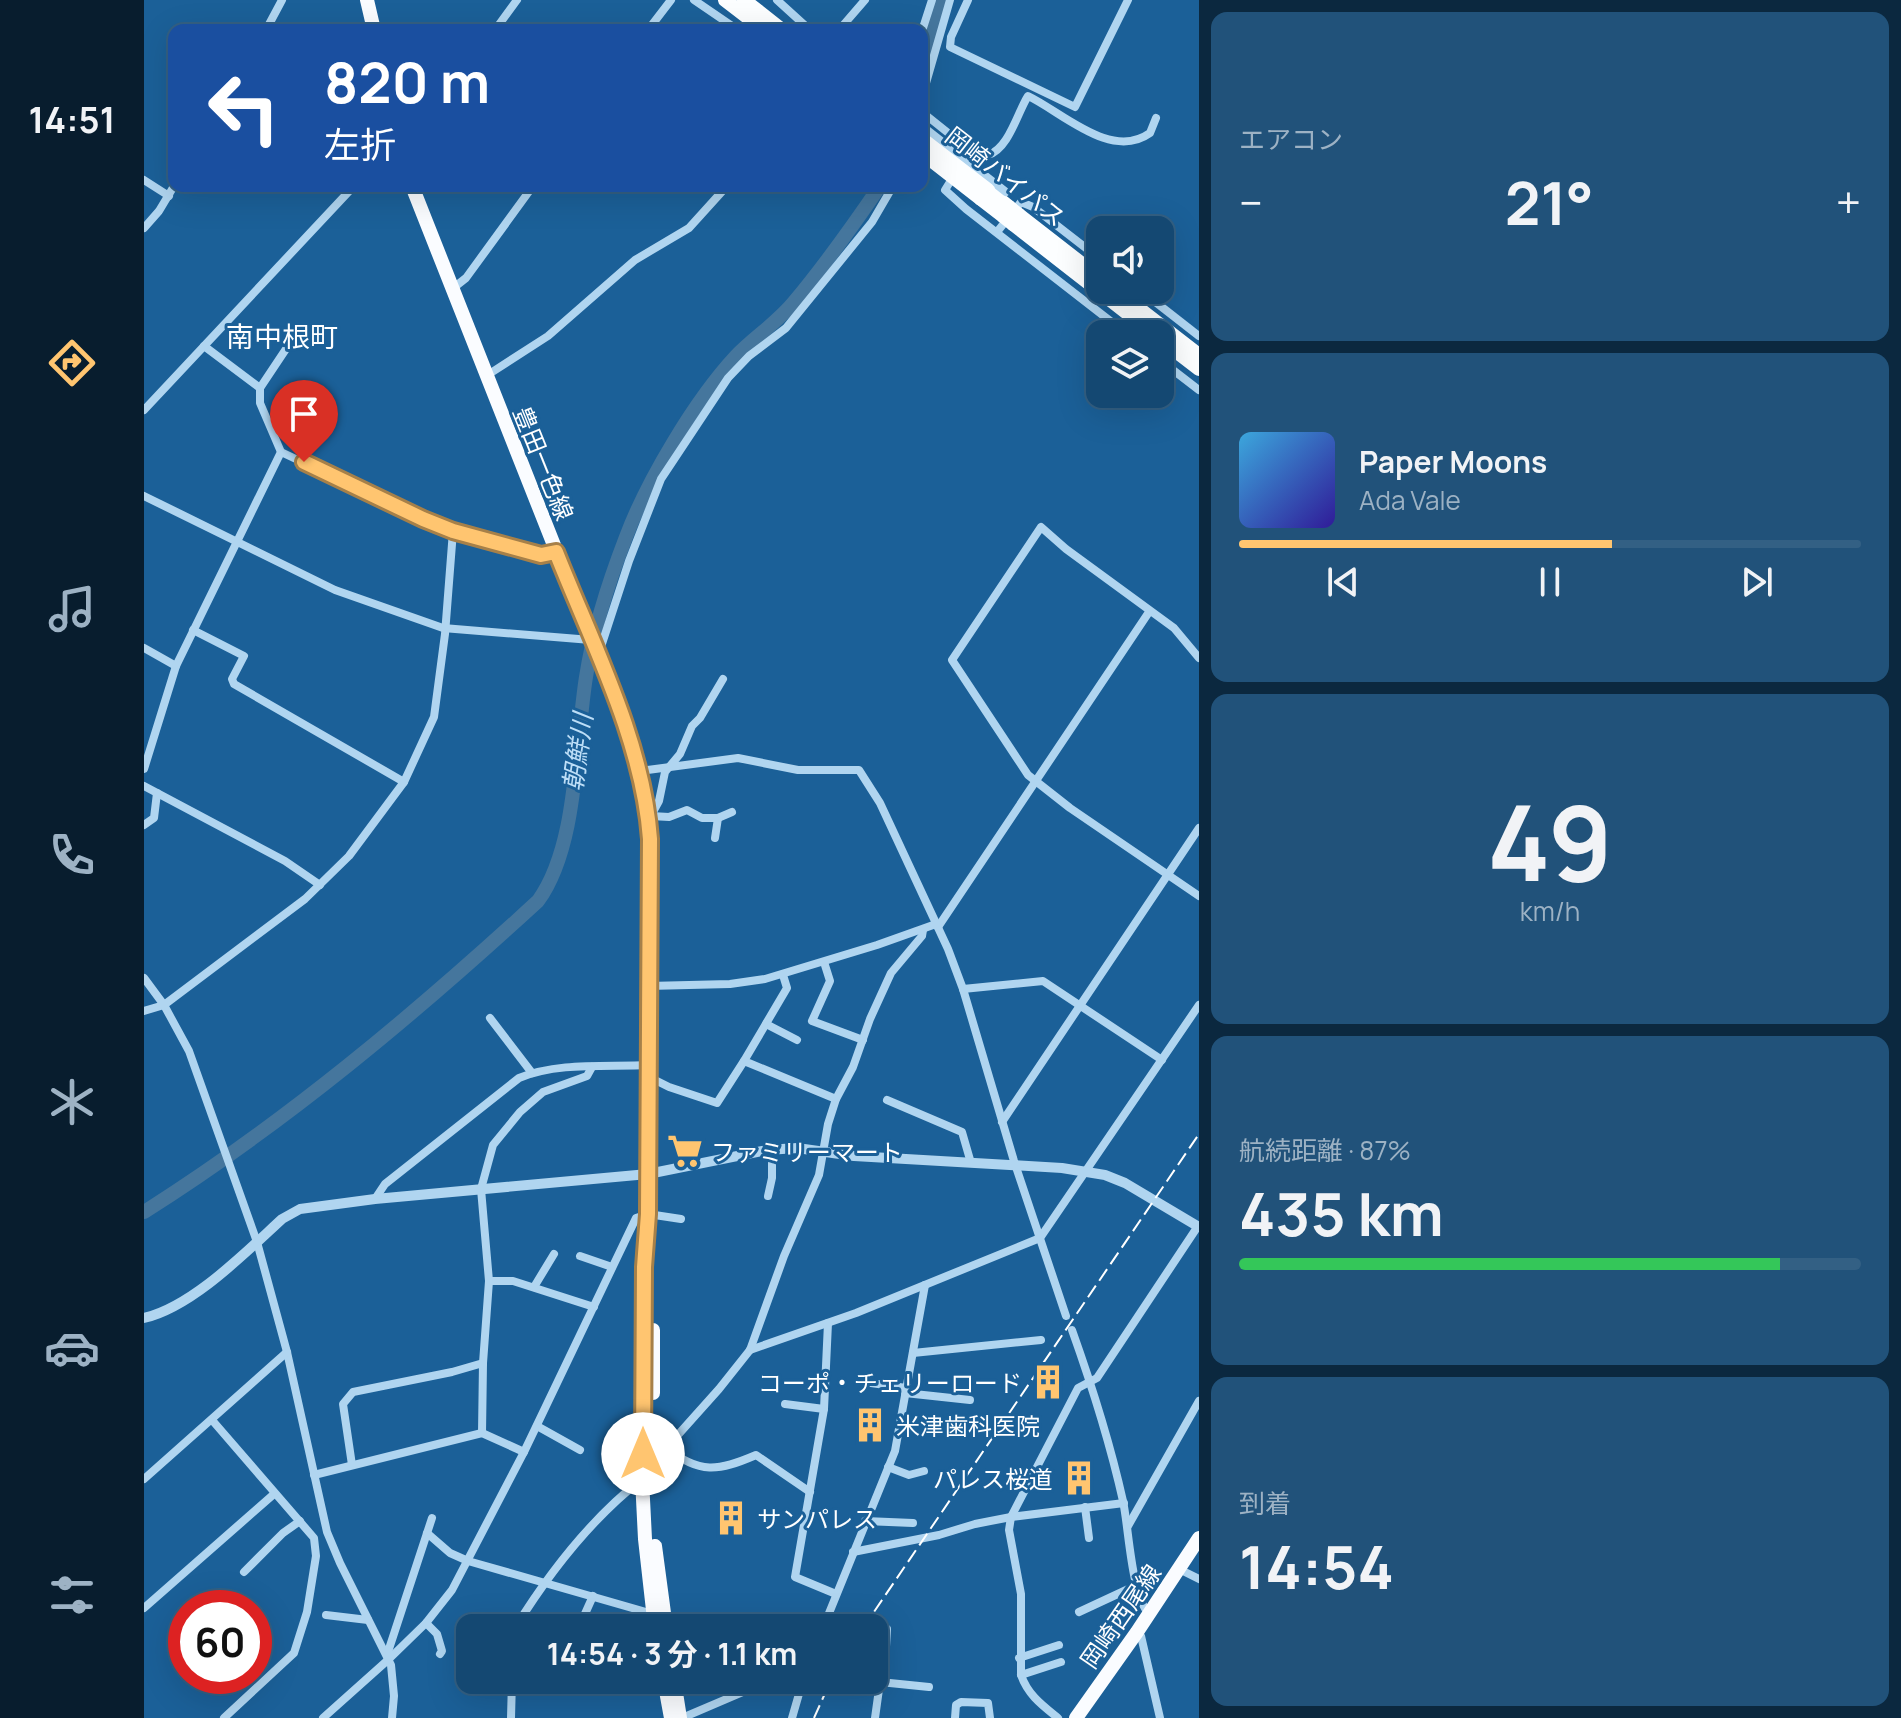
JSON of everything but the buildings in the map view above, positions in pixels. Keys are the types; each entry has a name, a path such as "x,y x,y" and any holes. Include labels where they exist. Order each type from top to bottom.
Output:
{"highway":[{"path":"723,0 745,4 774,24"},
{"path":"745,4 760,24"},
{"name":"岡崎バイパス","path":"928,144 985,195"},
{"name":"岡崎バイパス","path":"928,157 1012,209 1086,267"},
{"name":"岡崎バイパス","path":"1012,209 1138,320"},
{"path":"1133,304 1199,355"},
{"path":"1174,350 1199,369"}],"main road":[{"path":"367,0 373,24"},
{"name":"豊田一色線","path":"414,192 629,735 649,818 648,1234 644,1267 642,1479 653,1614"},
{"name":"豊田一色線","path":"648,1234 653,1266 651,1465 654,1540 664,1614"},
{"name":"岡崎西尾線","path":"1076,1718 1199,1538"},
{"path":"667,1694 671,1718"},
{"path":"677,1694 681,1718"}],"street":[{"path":"269,24 282,0"},
{"path":"499,24 517,0"},
{"path":"653,24 671,0"},
{"path":"694,0 729,24"},
{"path":"777,0 803,24"},
{"path":"844,24 865,0"},
{"path":"924,24 932,0"},
{"path":"928,76 950,0"},
{"path":"968,0 954,29 950,47 1075,107 1128,0"},
{"path":"968,155 994,152 1012,132 1028,96 1085,132 1132,142 1150,133 1156,118"},
{"path":"928,117 967,148 968,155 945,190 1109,320"},
{"path":"928,132 1012,209 1033,207 1086,248"},
{"path":"144,180 169,196"},
{"path":"144,228 171,192"},
{"path":"144,410 348,192"},
{"path":"451,289 466,278 529,192"},
{"path":"486,377 548,336 635,260 689,228 722,192"},
{"path":"144,496 335,590 443,628 594,646 661,479 728,378 749,356 786,328 872,222 890,192"},
{"path":"997,232 1012,209"},
{"path":"1151,304 1199,336"},
{"path":"300,328 260,388 260,403 281,452 453,531 541,555 556,552"},
{"path":"204,346 260,388"},
{"path":"1174,371 1199,390"},
{"path":"144,769 176,666 281,452"},
{"path":"1199,658 1174,628 1066,549 1041,527 952,660 1004,742 1035,780 1070,808 1199,896"},
{"path":"144,1011 164,1005 320,885 349,856 404,782 434,717 453,531"},
{"path":"648,986 730,984 783,975 937,925 1149,612"},
{"path":"193,630 244,656 232,679 234,684 404,782"},
{"path":"144,648 176,666"},
{"path":"649,818 658,805 662,781 669,766 680,754 692,726 723,679"},
{"path":"640,771 738,758 798,770 859,770 880,803 963,989 1002,1122 1066,1316"},
{"path":"144,786 285,861 320,885"},
{"path":"144,825 154,818 157,793"},
{"path":"649,818 669,817 687,810 702,818 718,818 732,812"},
{"path":"715,838 718,818"},
{"path":"1002,1122 1199,828"},
{"path":"651,1465 750,1350 784,1256 819,1175 836,1099 853,1067 891,973 922,936 923,930"},
{"path":"824,962 830,981 812,1021 863,1040"},
{"path":"375,1199 385,1184 519,1078 532,1073 557,1068 592,1067 648,1071 669,1087 717,1103 787,988 783,975"},
{"path":"144,978 164,1005 189,1051 257,1242 287,1352 322,1516 332,1546 388,1657 394,1696 392,1718"},
{"path":"963,989 1043,981 1162,1060"},
{"path":"750,1350 828,1323 1040,1238 1199,1005"},
{"path":"490,1018 532,1073"},
{"path":"766,1024 797,1040"},
{"path":"744,1061 836,1099"},
{"path":"482,1433 489,1281 481,1189 493,1145 520,1112 543,1092 587,1076 592,1067"},
{"path":"887,1100 962,1132 971,1163"},
{"path":"144,1318 181,1304 282,1219 300,1209 375,1199 648,1174 797,1148 1087,1172 1125,1183 1199,1226 1099,1375 1078,1388 1011,1517 1009,1530 1022,1604 1021,1675 1034,1699 1058,1718"},
{"path":"768,1196 772,1178 772,1150"},
{"path":"323,1718 426,1623 452,1590 537,1426 636,1218 648,1214 681,1219"},
{"path":"534,1287 554,1254"},
{"path":"580,1256 612,1267"},
{"path":"489,1281 513,1281 594,1307"},
{"path":"828,1614 895,1451 925,1285"},
{"path":"828,1323 824,1409 795,1577 836,1594"},
{"path":"1072,1330 1091,1382 1124,1503 1137,1585 1149,1614"},
{"path":"913,1353 1041,1340"},
{"path":"144,1479 287,1352"},
{"path":"352,1465 343,1404 353,1392 483,1363"},
{"path":"871,1383 970,1400"},
{"path":"1128,1527 1199,1401"},
{"path":"785,1404 824,1409"},
{"path":"212,1420 314,1538 316,1556 307,1612 294,1653 224,1718"},
{"path":"537,1426 580,1450"},
{"path":"314,1475 482,1433 524,1452"},
{"path":"666,1447 684,1462 720,1469 756,1455 810,1492"},
{"path":"888,1467 909,1475 924,1471"},
{"path":"524,1614 543,1583 586,1533 642,1479"},
{"path":"144,1608 274,1494"},
{"path":"853,1552 1011,1517 1124,1503"},
{"path":"1085,1507 1089,1538"},
{"path":"388,1657 432,1518"},
{"path":"244,1572 283,1533 300,1521"},
{"path":"865,1521 913,1523"},
{"path":"427,1533 450,1553 468,1561 593,1596 637,1614"},
{"path":"1179,1569 1199,1579"},
{"path":"1079,1612 1137,1585"},
{"path":"585,1614 593,1596"},
{"path":"326,1615 368,1620"},
{"path":"426,1623 437,1634 442,1651 440,1654"},
{"path":"1137,1632 1141,1636 1160,1718"},
{"path":"1019,1658 1059,1645"},
{"path":"1021,1675 1061,1662"},
{"path":"888,1682 929,1687"},
{"path":"511,1718 512,1694"},
{"path":"681,1718 738,1694"},
{"path":"792,1718 799,1694"},
{"path":"875,1718 878,1694"},
{"path":"955,1718 958,1703 974,1702 988,1703 990,1718"},
{"path":"234,1709 241,1718"}],"waterway":[{"name":"朝鮮川","path":"928,44 941,0"},
{"name":"朝鮮川","path":"144,1212 248,1142 348,1066 538,901 551,878 568,824 586,677 597,624 620,554 646,491 689,418 720,374 794,302 876,192"}],"railway":[{"path":"873,1614 1199,1134"},
{"path":"814,1718 825,1694"}],"place":[{"name":"ファミリーマート","path":"685,1151"},
{"name":"コーポ・チェリーロード","path":"1048,1382"},
{"name":"米津歯科医院","path":"870,1425"},
{"name":"パレス桜道","path":"1079,1478"},
{"name":"サンパレス","path":"731,1518"}],"district":[{"name":"南中根町","path":"282,336"}],"route":[{"path":"304,462 453,531 541,555 556,552 629,735 643,787 650,839 648,1234 644,1267 643,1454"}]}
